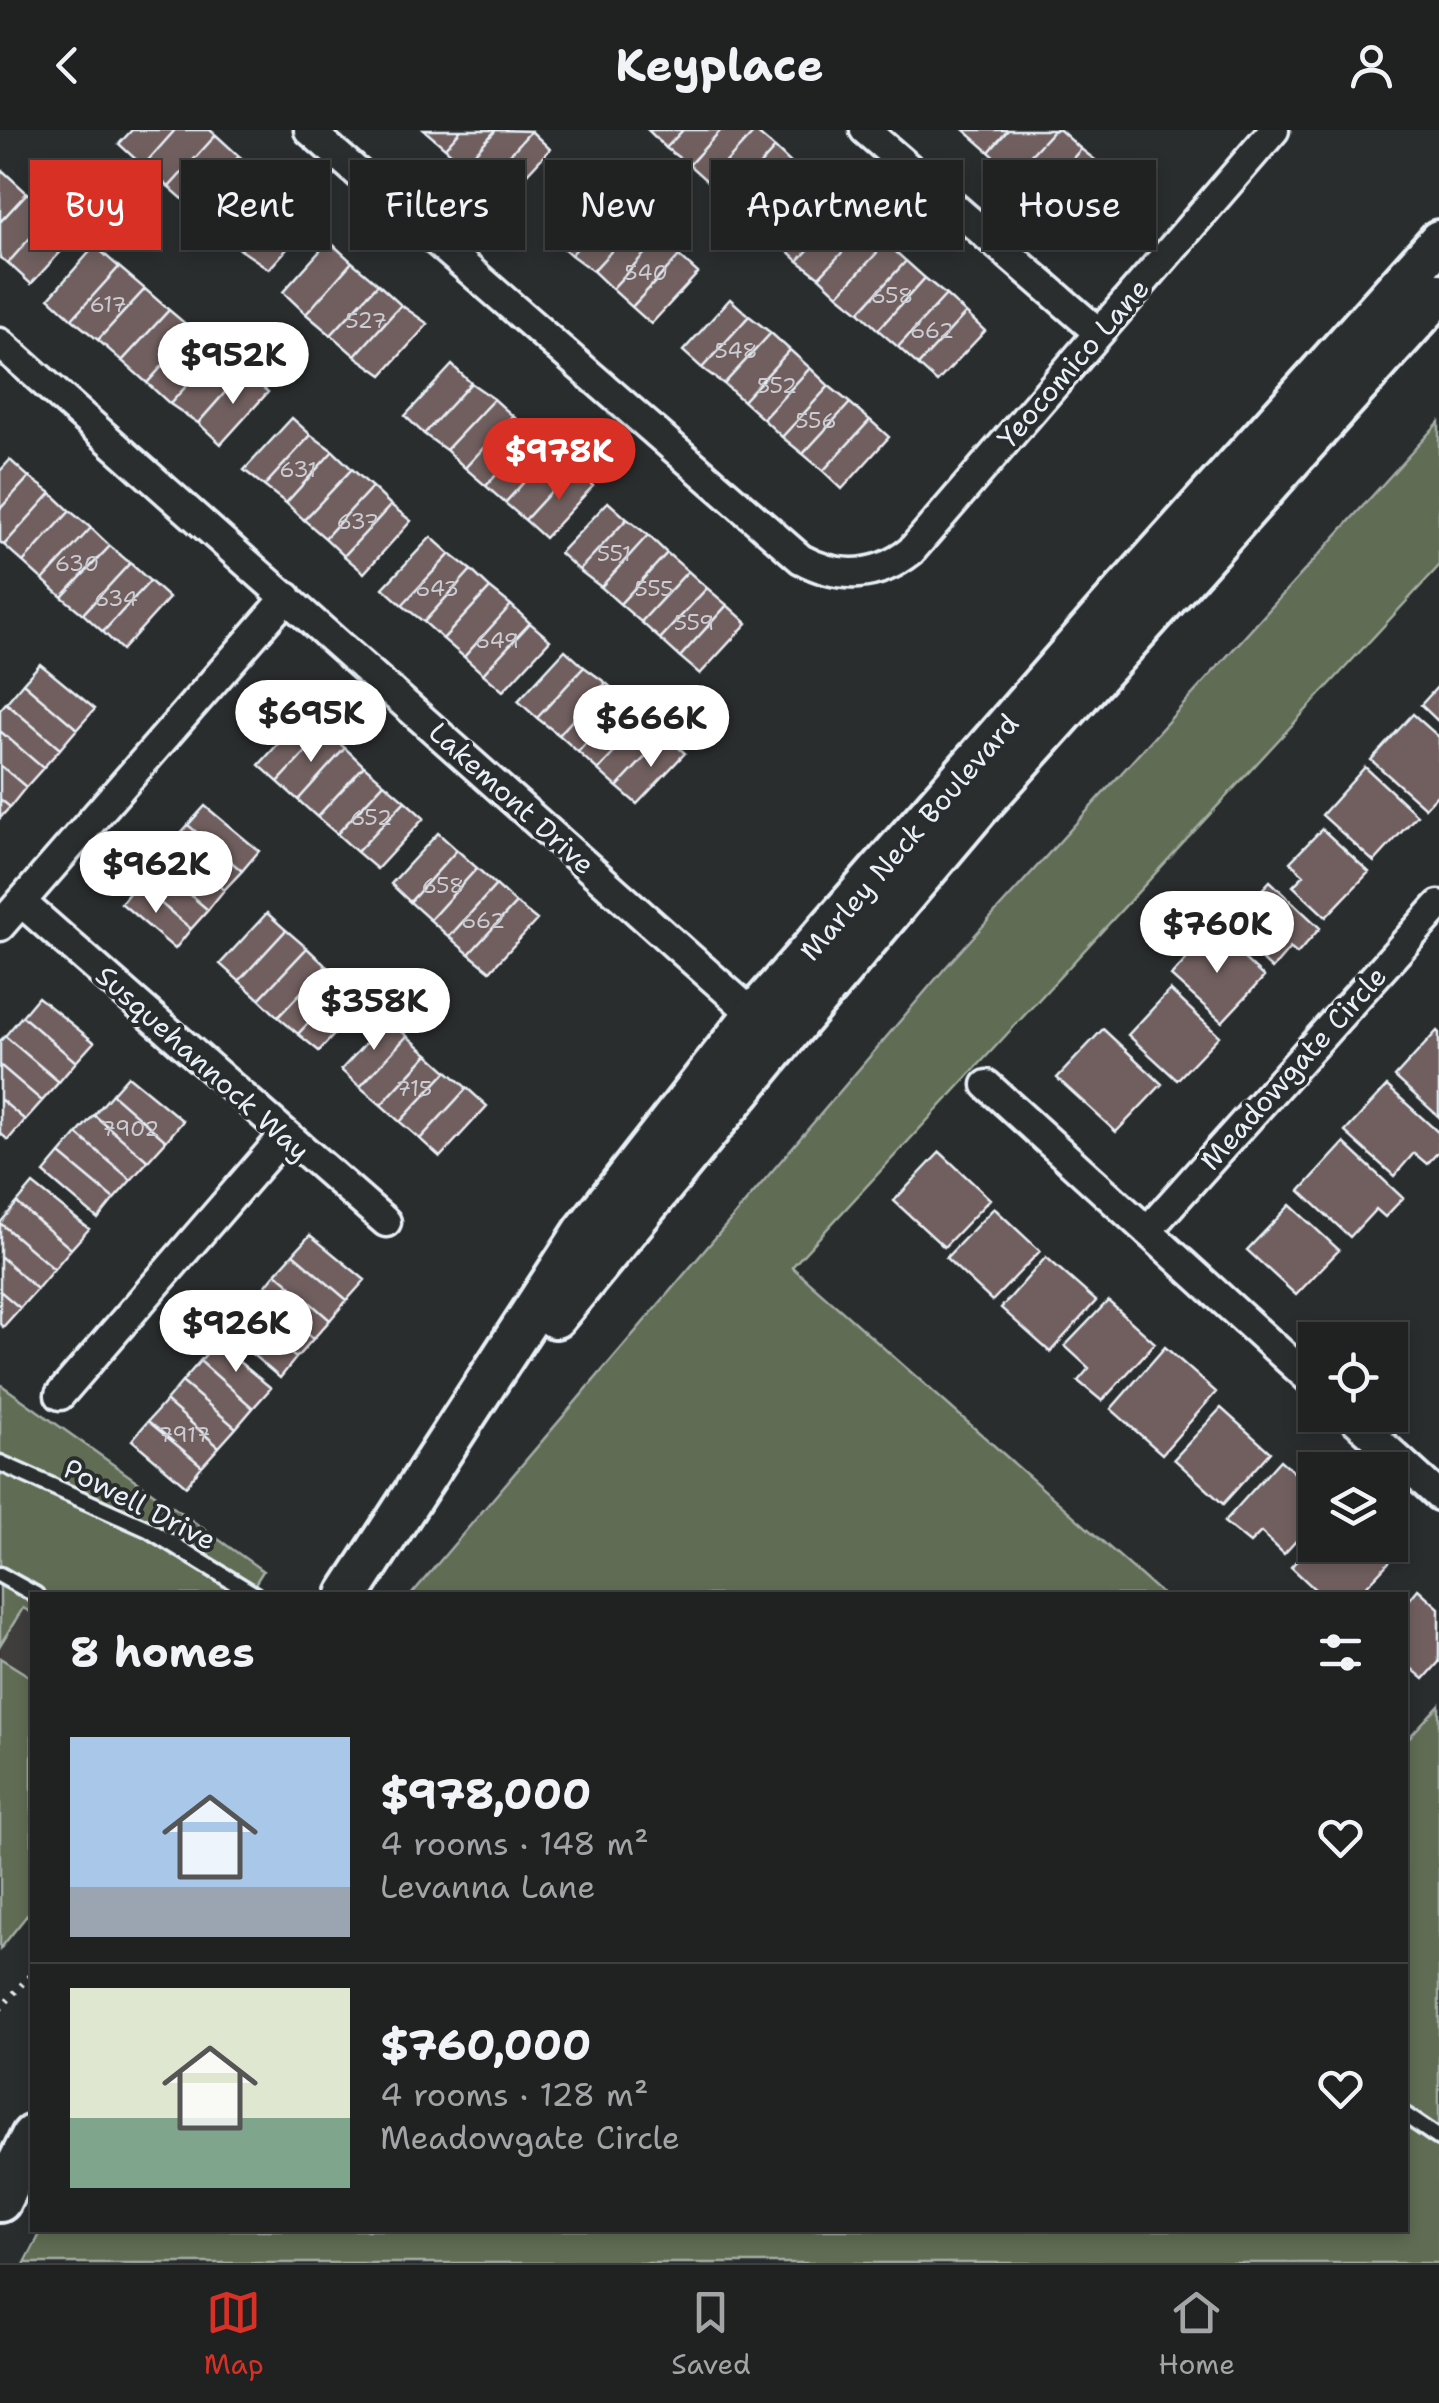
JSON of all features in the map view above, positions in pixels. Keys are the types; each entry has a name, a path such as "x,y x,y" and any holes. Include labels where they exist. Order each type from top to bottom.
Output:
{"main road":[{"name":"Marley Neck Boulevard","path":"350,1592 585,1232 754,1014 1105,613 1439,242"},
{"name":"Marley Neck Boulevard","path":"429,1471 775,1048 976,810 1439,294"},
{"path":"0,2201 30,2140"}],"street":[{"name":"Yeocomico Lane","path":"309,130 801,559 819,569 858,574 878,571 911,550 1274,130"},
{"path":"865,130 1098,333"},
{"name":"Lakemont Drive","path":"1,346 754,1014"},
{"path":"0,926 287,597"},
{"name":"Susquehannock Way","path":"21,902 386,1222"},
{"name":"Meadowgate Circle","path":"1146,1231 1439,906"},
{"path":"987,1085 1298,1369"},
{"path":"60,1395 284,1136"},
{"path":"1369,1432 1439,1496"}],"lane":[{"name":"Powell Drive","path":"0,1463 148,1530 250,1592"},
{"path":"0,1575 31,1592"},
{"path":"1408,2118 1439,2138"}],"path":[{"path":"0,2009 30,1975"}],"shaded area":[{"path":"23,1607 30,1612 30,1677 0,1658 0,1646"}],"green space":[{"path":"1439,422 1439,566 792,1267 1160,1592 414,1592 946,967"},
{"path":"0,1384 263,1571 250,1592 30,1592 30,1612 23,1608 0,1645"},
{"path":"0,1658 30,1677 30,1912 0,1949"},
{"path":"1439,1705 1439,2263 25,2263 41,2232 1408,2232 1408,1739"}],"building":[{"path":"132,130 175,130 148,160 136,160 119,144"},
{"path":"175,130 210,130 216,135 193,160 181,160 181,174 169,187 161,181 161,160 148,160"},
{"path":"424,130 461,130 445,148"},
{"path":"461,130 496,130 469,160 458,160 445,148"},
{"path":"496,130 531,131 505,160 469,160"},
{"path":"648,130 683,130 666,148"},
{"path":"683,130 721,130 691,163 666,148"},
{"path":"721,130 755,131 728,160 711,160 708,182 691,163"},
{"path":"964,130 1008,130 989,152"},
{"path":"1008,130 1054,130 1026,160 998,160 989,152"},
{"path":"1054,130 1060,130 1081,149 1071,160 1026,160"},
{"path":"531,131 550,149 525,176 525,160 505,160"},
{"path":"755,131 775,148 764,160 728,160"},
{"path":"216,135 239,156 235,160 193,160"},
{"path":"775,148 788,160 764,160"},
{"path":"1081,149 1095,160 1071,160"},
{"path":"3,171 27,193 0,222 0,175"},
{"path":"181,174 181,198 169,187"},
{"path":"27,193 30,195 30,238 8,263 0,258 0,222"},
{"path":"30,238 30,250 62,250 31,284 8,263"},
{"path":"330,242 352,262 306,314 283,292 321,250 330,250"},
{"path":"91,250 100,250 119,267 72,319 49,298"},
{"path":"241,250 286,250 269,269"},
{"path":"576,250 612,250 593,271 571,255"},
{"path":"612,250 648,250 612,289 593,271"},
{"path":"648,250 672,250 679,256 632,307 612,289"},
{"path":"786,250 808,250 798,261"},
{"path":"808,250 844,250 819,277 798,261"},
{"path":"844,250 880,250 838,295 819,277"},
{"path":"880,250 894,250 906,261 859,312 838,295"},
{"path":"679,256 698,273 651,324 632,307"},
{"path":"906,261 925,278 878,330 859,312"},
{"path":"352,262 378,284 331,335 306,314"},
{"path":"119,267 145,289 98,340 72,319"},
{"path":"925,278 946,295 898,347 878,330"},
{"path":"378,284 401,305 355,356 331,335"},
{"path":"145,289 169,310 122,361 98,340"},
{"path":"946,295 966,313 918,365 898,347"},
{"path":"730,299 749,316 702,368 683,351"},
{"path":"401,305 428,324 382,375 355,356"},
{"path":"169,310 194,331 147,383 122,361"},
{"path":"966,313 985,331 937,382 918,365"},
{"path":"749,316 771,333 724,384 702,368"},
{"path":"194,331 217,352 170,404 147,383"},
{"path":"771,333 790,350 743,401 724,384"},
{"path":"790,350 810,368 763,419 743,401"},
{"path":"217,352 244,371 198,423 170,404"},
{"path":"452,365 471,383 424,434 405,416"},
{"path":"810,368 829,386 782,437 763,419"},
{"path":"244,371 268,392 221,444 198,423"},
{"path":"471,383 494,399 446,450 424,434"},
{"path":"829,386 850,403 803,454 782,437"},
{"path":"494,399 513,416 465,468 446,450"},
{"path":"850,403 870,420 823,471 803,454"},
{"path":"513,416 533,435 486,486 465,468"},
{"path":"292,418 311,435 264,486 244,470"},
{"path":"870,420 889,437 842,489 823,471"},
{"path":"311,435 333,451 286,503 264,486"},
{"path":"533,435 552,451 505,503 486,486"},
{"path":"333,451 352,469 304,520 286,503"},
{"path":"552,451 572,469 525,520 505,503"},
{"path":"10,460 29,477 0,509 0,471"},
{"path":"352,469 372,487 325,538 304,520"},
{"path":"572,469 593,486 545,538 525,520"},
{"path":"29,477 51,493 4,545 0,542 0,509"},
{"path":"372,487 391,505 344,556 325,538"},
{"path":"51,493 70,511 23,562 4,545"},
{"path":"608,502 627,519 579,570 560,553"},
{"path":"391,505 411,521 364,573 344,556"},
{"path":"70,511 91,528 43,580 23,562"},
{"path":"627,519 648,535 601,587 579,570"},
{"path":"91,528 110,546 62,597 43,580"},
{"path":"648,535 667,553 620,604 601,587"},
{"path":"431,537 450,554 402,605 383,588"},
{"path":"110,546 130,563 83,614 62,597"},
{"path":"667,553 688,571 641,622 620,604"},
{"path":"450,554 471,570 424,622 402,605"},
{"path":"130,563 150,581 103,632 83,614"},
{"path":"471,570 490,588 443,639 424,622"},
{"path":"688,571 707,588 660,639 641,622"},
{"path":"150,581 169,598 122,650 103,632"},
{"path":"490,588 511,605 464,657 443,639"},
{"path":"707,588 727,605 680,657 660,639"},
{"path":"511,605 530,623 483,674 464,657"},
{"path":"727,605 747,623 700,674 680,657"},
{"path":"530,623 550,640 503,691 483,674"},
{"path":"565,650 584,667 537,718 518,701"},
{"path":"40,664 95,709 77,729 23,683"},
{"path":"584,667 606,683 559,735 537,718"},
{"path":"23,683 77,729 60,749 6,703"},
{"path":"606,683 625,700 578,752 559,735"},
{"path":"1439,685 1439,722 1421,705"},
{"path":"625,700 646,718 598,770 578,752"},
{"path":"6,703 60,749 43,768 0,731 0,710"},
{"path":"306,713 325,731 278,782 259,765"},
{"path":"1413,714 1439,737 1439,793 1425,808 1371,760"},
{"path":"646,718 665,736 617,787 598,770"},
{"path":"0,731 43,768 26,787 0,765"},
{"path":"325,731 345,748 298,800 278,782"},
{"path":"665,736 685,753 637,804 617,787"},
{"path":"345,748 364,766 317,817 298,800"},
{"path":"0,765 26,787 10,807 0,799"},
{"path":"364,766 384,783 337,834 317,817"},
{"path":"1365,767 1417,815 1374,862 1322,815"},
{"path":"384,783 405,801 357,852 337,834"},
{"path":"0,799 10,807 0,818"},
{"path":"405,801 424,818 377,869 357,852"},
{"path":"205,806 259,851 242,871 188,825"},
{"path":"188,825 242,871 224,890 171,844"},
{"path":"1322,829 1369,872 1326,917 1293,886 1304,875 1290,862"},
{"path":"438,833 457,850 410,902 391,884"},
{"path":"171,844 224,890 208,910 154,864"},
{"path":"457,850 477,868 430,920 410,902"},
{"path":"154,864 208,910 191,929 137,883"},
{"path":"477,868 496,885 449,937 430,920"},
{"path":"1270,881 1320,928 1297,954 1290,948 1272,969 1227,927"},
{"path":"137,883 191,929 175,949 121,903"},
{"path":"496,885 516,903 469,954 449,937"},
{"path":"516,903 537,920 490,971 469,954"},
{"path":"267,913 286,930 239,981 220,964"},
{"path":"286,930 307,948 259,999 239,981"},
{"path":"1213,930 1264,977 1222,1022 1171,976"},
{"path":"307,948 326,966 278,1017 259,999"},
{"path":"326,966 346,983 298,1034 278,1017"},
{"path":"346,983 366,1000 319,1051 298,1034"},
{"path":"1170,990 1219,1036 1177,1080 1128,1035"},
{"path":"38,997 94,1042 76,1062 22,1016"},
{"path":"22,1016 76,1062 59,1082 5,1036"},
{"path":"388,1019 407,1036 360,1087 341,1070"},
{"path":"1103,1029 1162,1084 1116,1132 1057,1078"},
{"path":"1439,1033 1439,1117 1395,1077"},
{"path":"5,1036 59,1082 42,1101 0,1065 0,1041"},
{"path":"407,1036 428,1054 381,1105 360,1087"},
{"path":"428,1054 447,1071 400,1122 381,1105"},
{"path":"0,1065 42,1101 25,1120 0,1099"},
{"path":"447,1071 467,1088 420,1139 400,1122"},
{"path":"128,1076 183,1121 166,1141 112,1094"},
{"path":"1387,1086 1439,1133 1439,1151 1427,1164 1414,1153 1394,1176 1345,1132"},
{"path":"467,1088 487,1106 440,1157 420,1139"},
{"path":"112,1094 166,1141 148,1161 94,1115"},
{"path":"0,1099 25,1120 8,1140 0,1133"},
{"path":"94,1115 148,1161 131,1180 77,1134"},
{"path":"77,1134 131,1180 114,1199 60,1154"},
{"path":"1344,1143 1403,1198 1385,1217 1376,1209 1350,1237 1300,1191"},
{"path":"940,1152 990,1199 944,1247 894,1201"},
{"path":"60,1154 114,1199 98,1219 44,1173"},
{"path":"33,1184 89,1229 71,1249 17,1203"},
{"path":"17,1203 71,1249 54,1269 0,1223"},
{"path":"1290,1205 1339,1250 1296,1295 1247,1250"},
{"path":"994,1208 1040,1251 992,1301 946,1258"},
{"path":"0,1223 54,1269 37,1289 0,1256"},
{"path":"310,1235 365,1280 347,1300 293,1254"},
{"path":"293,1254 347,1300 330,1320 276,1273"},
{"path":"0,1256 37,1289 20,1308 0,1291"},
{"path":"1046,1257 1096,1301 1050,1352 1001,1308"},
{"path":"276,1273 330,1320 313,1339 260,1293"},
{"path":"0,1291 20,1308 3,1327 0,1324"},
{"path":"260,1293 313,1339 296,1358 243,1313"},
{"path":"1108,1301 1155,1343 1102,1401 1078,1381 1089,1368 1065,1346"},
{"path":"243,1313 296,1358 280,1378 226,1332"},
{"path":"216,1343 271,1388 253,1408 200,1361"},
{"path":"1165,1347 1216,1392 1162,1454 1111,1409"},
{"path":"200,1361 253,1408 236,1428 182,1382"},
{"path":"182,1382 236,1428 219,1447 166,1401"},
{"path":"166,1401 219,1447 202,1466 148,1421"},
{"path":"1221,1408 1270,1452 1223,1504 1174,1459"},
{"path":"148,1421 202,1466 186,1486 132,1440"},
{"path":"1280,1460 1298,1476 1298,1539 1284,1554 1261,1532 1250,1543 1224,1522"},
{"path":"1298,1559 1389,1562 1361,1592 1318,1592 1291,1567"},
{"path":"1418,1589 1439,1608 1439,1662 1424,1679 1408,1666 1408,1601"}]}
